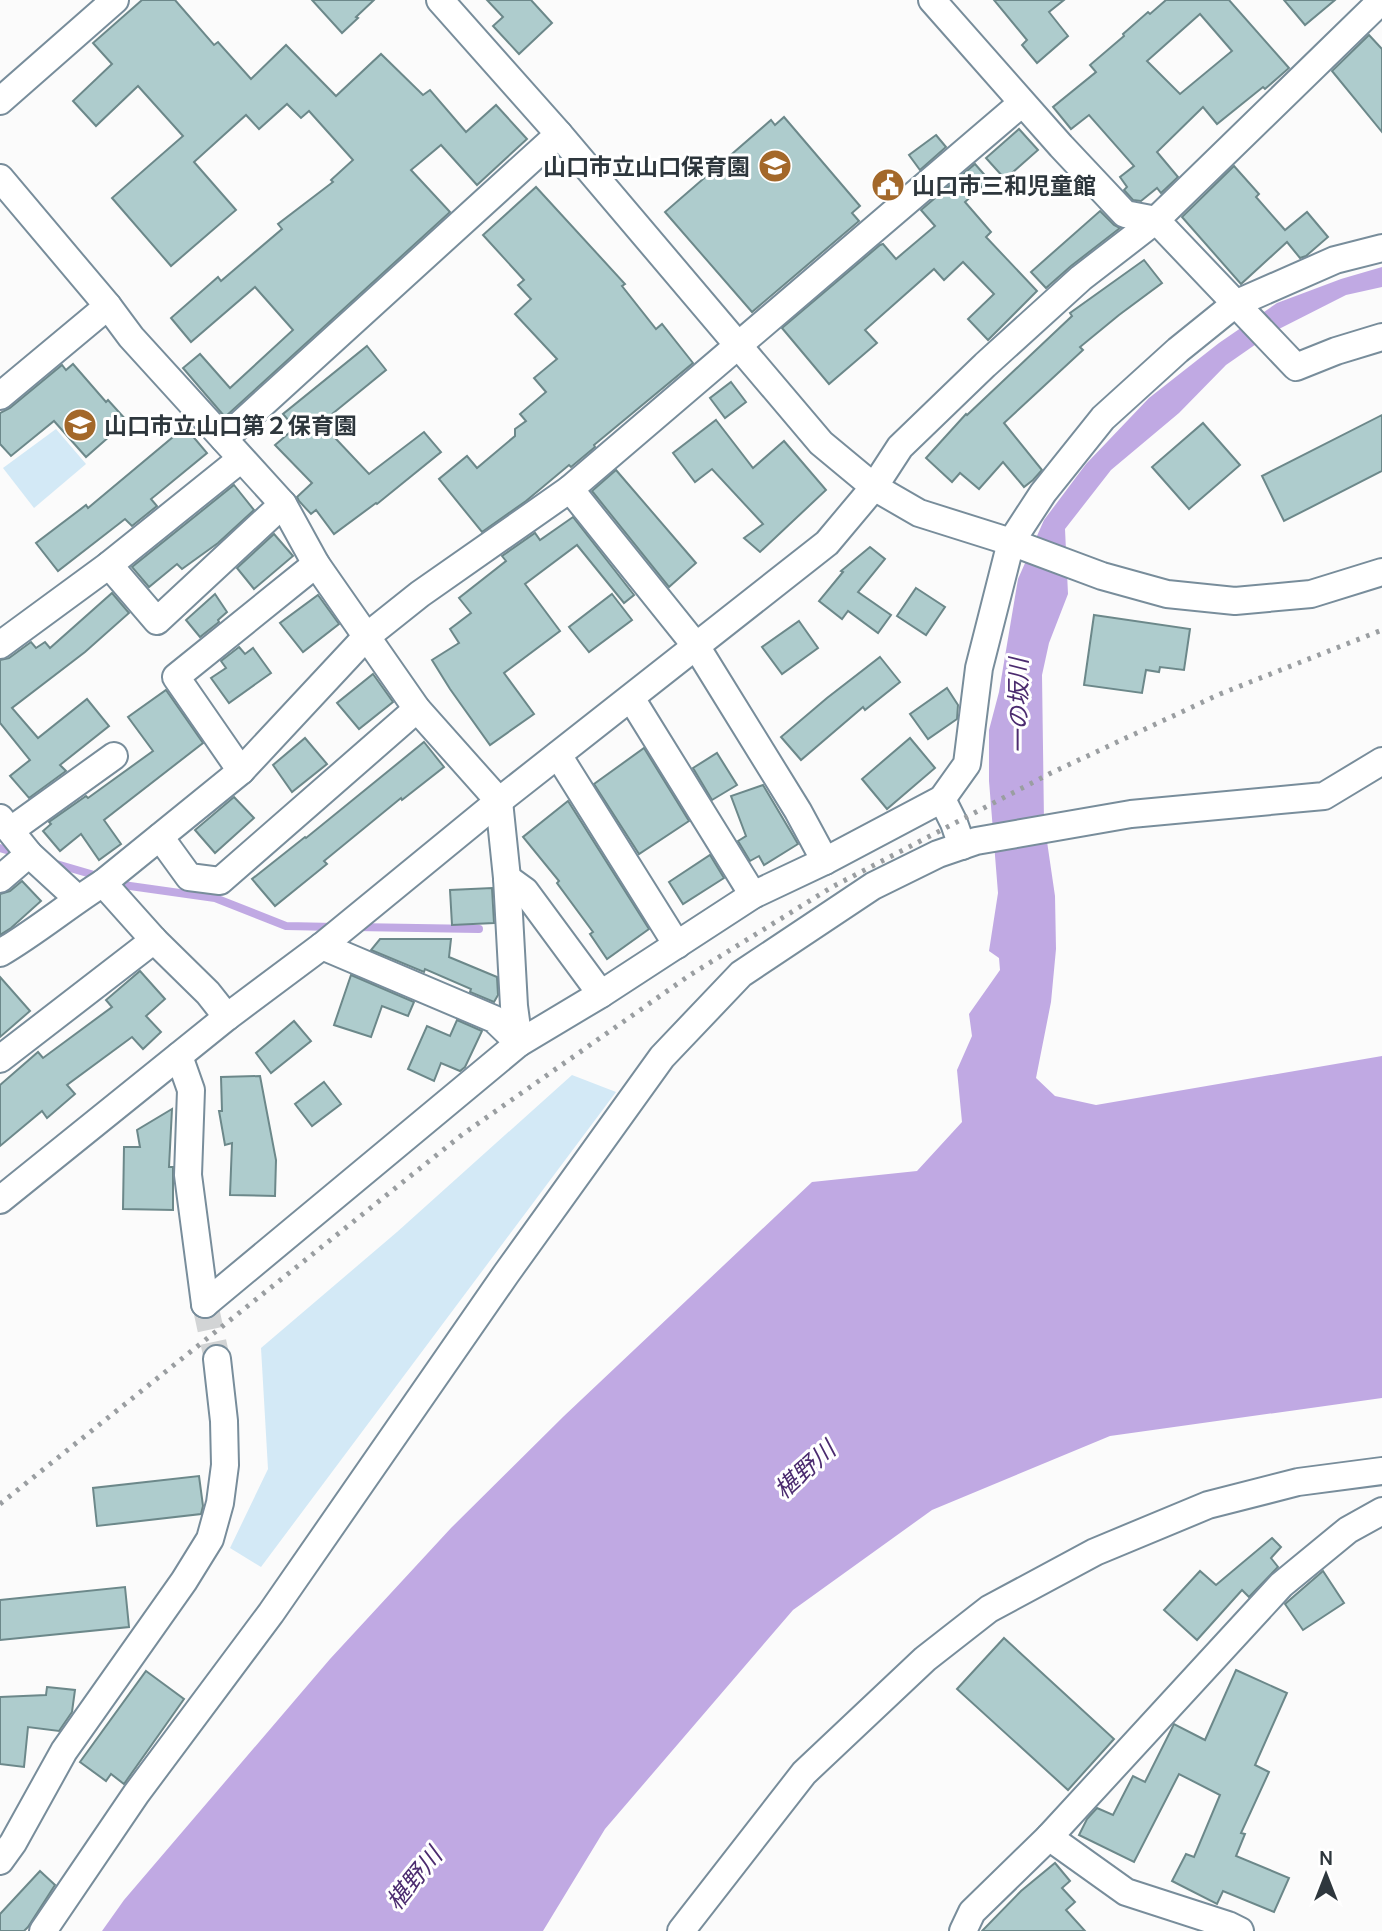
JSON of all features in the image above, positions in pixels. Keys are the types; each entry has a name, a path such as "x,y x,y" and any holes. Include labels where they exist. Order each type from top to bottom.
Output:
{"street":[{"path":"0,101 115,0"},
{"path":"440,0 559,134 821,443 874,488 919,513 1102,576 1167,594 1235,601 1311,594 1382,572"},
{"path":"932,0 1022,103 1125,214 1156,220 1296,367 1382,337"},
{"path":"0,1200 827,543 874,488 900,447 1081,278 1156,220 1382,0"},
{"path":"0,953 28,937 103,883 241,771 366,637 420,594 570,489 1022,103"},
{"path":"0,645 109,565 559,134"},
{"path":"0,178 131,337 283,504 316,564 418,709 499,801 519,1042"},
{"path":"179,1056 191,1090 188,1175 205,1304 519,1042 601,994 753,895 825,861 942,799 967,764 979,668 1015,544 1043,493 1103,418 1178,350 1240,308 1335,260 1382,248"},
{"path":"0,396 108,306"},
{"path":"570,489 696,646 798,811 825,861"},
{"path":"109,565 157,621 283,504"},
{"path":"241,771 176,677 316,564"},
{"path":"631,698 753,895"},
{"path":"160,837 188,877 220,881 418,709"},
{"path":"558,755 677,945"},
{"path":"78,899 29,854 6,824 114,756"},
{"path":"43,1931 136,1794 271,1613 506,1274 662,1057 741,974 873,886 938,854 969,844 1131,814 1324,796 1382,761"},
{"path":"942,799 969,844"},
{"path":"0,879 29,854"},
{"path":"507,878 525,891 601,994"},
{"path":"103,883 154,940 208,993 227,1017"},
{"path":"0,1059 154,940"},
{"path":"322,946 494,1019 519,1042"},
{"path":"0,1861 13,1843 64,1751 184,1581 210,1539 220,1503 225,1465 224,1421 217,1359"},
{"path":"681,1931 804,1773 925,1659 989,1609 1095,1552 1208,1505 1298,1482 1382,1471"},
{"path":"963,1931 972,1912 1049,1837 1282,1584 1348,1530 1382,1510"},
{"path":"1049,1837 1126,1892 1240,1931"}],"shaded area":[{"path":"56,429 86,464 34,508 3,468"},
{"path":"572,1075 616,1092 261,1567 230,1548 268,1469 261,1348 397,1232"}],"water":[{"path":"1382,267 1382,287 1346,295 1275,331 1226,365 1179,413 1111,470 1065,529 1068,594 1049,643 1042,675 1044,821 1055,896 1056,949 1051,1002 1036,1078 1055,1096 1096,1105 1382,1056 1382,1398 1110,1436 932,1510 793,1610 605,1829 543,1931 102,1931 124,1900 330,1659 451,1528 564,1416 812,1182 917,1171 962,1122 957,1070 972,1036 969,1014 1000,970 999,958 989,951 998,893 989,781 989,730 999,692 1018,579 1044,520 1086,464 1149,398 1219,343 1277,303"}],"building":[{"path":"142,0 175,0 214,45 218,42 251,79 286,45 336,96 381,54 423,95 430,90 466,132 496,105 527,139 477,185 441,145 411,170 450,212 225,417 183,368 200,354 230,388 293,330 255,287 191,342 171,318 218,277 221,281 282,229 278,224 333,182 331,180 353,160 309,111 301,118 287,104 259,129 246,115 194,162 236,210 171,266 112,198 183,136 138,86 96,126 73,101 112,64 93,43"},
{"path":"312,0 374,0 342,33"},
{"path":"487,0 531,0 552,23 519,54 493,26 503,17"},
{"path":"994,0 1064,0 1049,12 1068,36 1037,63 1022,45 1027,40"},
{"path":"1166,0 1229,0 1289,68 1217,124 1203,107 1157,152 1178,177 1161,193 1157,188 1141,201 1133,200 1124,190 1127,187 1120,177 1134,166 1089,115 1071,129 1053,107 1096,72 1090,65 1148,12 1150,14","holes":["1200,14 1232,51 1180,94 1147,61"]},
{"path":"1284,0 1335,0 1305,25"},
{"path":"1369,35 1382,49 1382,132 1332,71"},
{"path":"784,117 860,206 852,213 859,221 752,312 665,212 771,120 775,125"},
{"path":"1019,129 1038,150 1005,179 986,158"},
{"path":"936,135 946,147 920,170 909,155"},
{"path":"975,164 989,180 965,202 991,232 986,237 1037,291 988,340 968,319 994,294 963,262 944,280 934,269 865,330 877,343 829,384 782,328 880,245 883,244 896,259 935,226 921,210"},
{"path":"1234,166 1259,194 1256,197 1285,230 1307,212 1328,237 1300,258 1287,242 1241,284 1182,217"},
{"path":"536,187 625,284 622,286 656,329 662,324 693,363 571,467 569,465 526,501 482,532 439,479 467,456 477,468 515,436 515,429 526,421 520,414 546,392 534,378 557,359 515,314 531,299 518,285 524,280 483,235"},
{"path":"1100,211 1120,228 1046,288 1031,272"},
{"path":"1144,260 1162,283 1080,347 1083,350 1004,423 1042,470 1033,480 1024,487 1003,462 979,489 960,473 952,482 926,458 966,414 1072,316 1070,313"},
{"path":"367,346 386,370 321,423 369,474 424,432 441,452 377,504 334,534 316,510 311,514 299,501 297,497 312,483 275,445 295,428 283,414"},
{"path":"73,364 106,402 108,400 127,421 86,457 54,421 11,456 0,444 0,413 10,408 62,365 66,370"},
{"path":"731,382 746,402 725,418 710,398"},
{"path":"1382,415 1382,471 1284,521 1262,476"},
{"path":"716,420 753,468 784,441 826,490 760,552 744,538 763,524 712,469 695,482 673,453"},
{"path":"1203,423 1240,465 1189,509 1152,467"},
{"path":"185,427 207,453 151,499 157,506 132,526 125,519 58,571 36,543 86,505 88,508"},
{"path":"616,470 696,563 669,587 592,491"},
{"path":"234,485 254,510 218,543 182,569 177,564 149,587 132,567"},
{"path":"573,517 634,595 624,603 577,545 525,584 560,631 504,673 534,714 490,745 432,660 459,643 450,629 471,613 459,598 506,561 502,556 535,533 540,540"},
{"path":"274,534 293,556 254,589 237,568"},
{"path":"870,547 885,559 858,592 891,615 878,633 848,611 842,619 819,601 843,572 841,571"},
{"path":"916,588 945,607 926,635 897,616"},
{"path":"112,593 129,613 85,652 12,708 38,738 87,699 109,726 60,765 66,771 29,798 10,776 30,760 0,723 0,660 9,658 31,642 36,648 45,642 50,648"},
{"path":"215,594 227,612 200,637 186,620"},
{"path":"612,594 632,620 589,652 569,627"},
{"path":"318,595 339,624 303,652 280,623"},
{"path":"1094,615 1190,629 1184,670 1160,667 1159,672 1146,670 1142,693 1084,685"},
{"path":"799,621 818,648 782,674 762,647"},
{"path":"239,647 245,654 253,648 271,673 229,703 211,678 226,668 221,661"},
{"path":"880,657 900,682 865,710 863,707 801,760 781,737"},
{"path":"373,674 393,702 359,729 337,703"},
{"path":"947,688 958,705 957,719 928,739 910,714"},
{"path":"166,690 203,743 104,820 121,844 99,860 81,834 60,851 43,831 51,824 49,822 86,796 88,798 153,751 128,717"},
{"path":"305,738 327,764 292,792 273,765"},
{"path":"910,738 935,768 887,809 862,779"},
{"path":"424,742 444,767 402,800 401,798 324,861 327,864 275,906 252,879"},
{"path":"644,748 689,821 639,854 594,784"},
{"path":"717,753 737,785 712,800 693,768"},
{"path":"763,785 798,844 764,865 759,856 750,861 738,841 746,836 731,796"},
{"path":"234,797 254,818 215,853 195,830"},
{"path":"568,801 649,929 607,959 590,934 593,932 557,883 559,881 523,837"},
{"path":"710,855 724,878 683,904 669,882"},
{"path":"22,881 41,901 0,935 0,894 10,891"},
{"path":"492,888 494,923 452,925 450,890"},
{"path":"380,939 451,939 449,957 497,977 498,995 494,1002 425,969 424,972 371,950"},
{"path":"140,971 165,999 146,1016 161,1032 143,1049 132,1037 67,1085 75,1094 47,1118 42,1111 0,1146 0,1085 38,1052 43,1058 112,1007 106,1000"},
{"path":"351,975 414,1002 408,1016 382,1006 371,1037 334,1025"},
{"path":"0,977 30,1011 0,1037"},
{"path":"457,1020 482,1031 465,1067 460,1071 441,1063 434,1081 408,1069 427,1026 450,1036"},
{"path":"294,1021 311,1041 271,1073 256,1053"},
{"path":"260,1076 276,1160 275,1196 230,1195 232,1143 225,1145 219,1111 222,1111 221,1077"},
{"path":"324,1082 341,1104 312,1126 295,1104"},
{"path":"172,1109 169,1167 173,1167 173,1210 123,1209 124,1147 140,1147 137,1130"},
{"path":"199,1476 203,1506 201,1514 97,1526 93,1488"},
{"path":"1272,1538 1281,1547 1271,1558 1278,1567 1249,1597 1242,1590 1197,1640 1164,1610 1200,1571 1216,1585"},
{"path":"1323,1571 1344,1603 1303,1630 1285,1604"},
{"path":"125,1587 129,1627 0,1640 0,1600"},
{"path":"1004,1638 1114,1739 1068,1790 957,1689"},
{"path":"1236,1670 1287,1693 1255,1765 1269,1772 1241,1833 1245,1834 1236,1856 1289,1878 1274,1912 1223,1891 1217,1904 1172,1881 1186,1854 1194,1857 1220,1795 1179,1774 1134,1862 1079,1835 1087,1819 1097,1808 1113,1815 1133,1776 1145,1782 1174,1724 1205,1740"},
{"path":"146,1671 184,1699 124,1784 111,1774 106,1781 80,1762"},
{"path":"47,1687 75,1690 72,1712 59,1731 28,1727 24,1767 0,1764 0,1697 46,1695"},
{"path":"1055,1863 1070,1881 1062,1888 1075,1902 1066,1910 1085,1931 982,1931 1021,1891"},
{"path":"40,1871 55,1885 28,1927 24,1931 0,1931 0,1914"}],"waterway":[{"path":"0,848 17,853"},
{"path":"53,863 101,877"},
{"path":"114,881 130,886 215,898 286,926 335,927"},
{"path":"355,927 479,929"}],"tunnel":[{"path":"205,1304 217,1359"}],"railway":[{"path":"0,1504 463,1134 690,975 832,887 1051,773 1220,694 1382,630"}],"place":[{"name":"山口市立山口保育園","path":"775,166"},
{"name":"山口市三和児童館","path":"888,185"},
{"name":"山口市立山口第２保育園","path":"80,425"}],"water label":[{"name":"一の坂川","path":"1017,706"},
{"name":"椹野川","path":"804,1469"},
{"name":"椹野川","path":"413,1878"}]}
